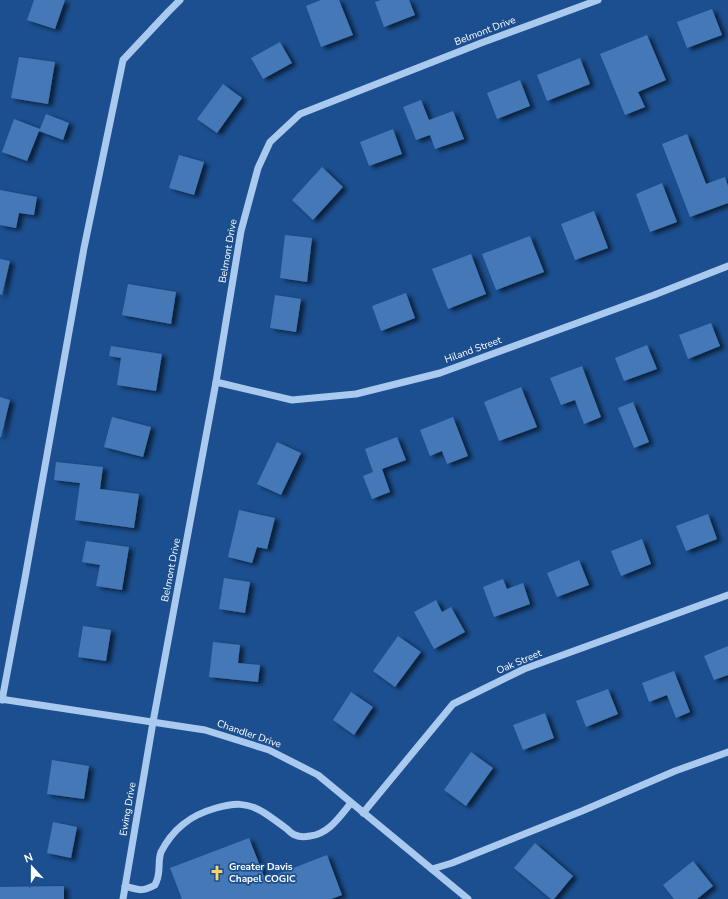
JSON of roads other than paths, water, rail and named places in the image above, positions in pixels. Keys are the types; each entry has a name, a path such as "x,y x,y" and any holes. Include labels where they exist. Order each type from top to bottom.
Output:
{"street":[{"path":"1,700 25,578 84,248 123,60 180,0"},
{"name":"Belmont Drive","path":"153,722 216,382 241,231 258,168 270,142 300,114 598,0"},
{"name":"Hiland Street","path":"216,382 292,400 356,394 440,373 654,295 728,266"},
{"name":"Oak Street","path":"363,812 453,704 524,669 728,595"},
{"name":"Chandler Drive","path":"1,700 204,730 269,750 318,775 468,899"},
{"name":"Ewing Drive","path":"123,899 153,722"},
{"path":"432,869 459,860 582,811 675,771 728,752"},
{"path":"125,886 139,890 147,889 155,885 158,876 160,854 166,844 183,824 204,812 229,804 252,806 263,812 294,835 310,836 330,827 351,803"}],"place":[{"name":"Greater Davis Chapel COGIC","path":"217,873"}]}
